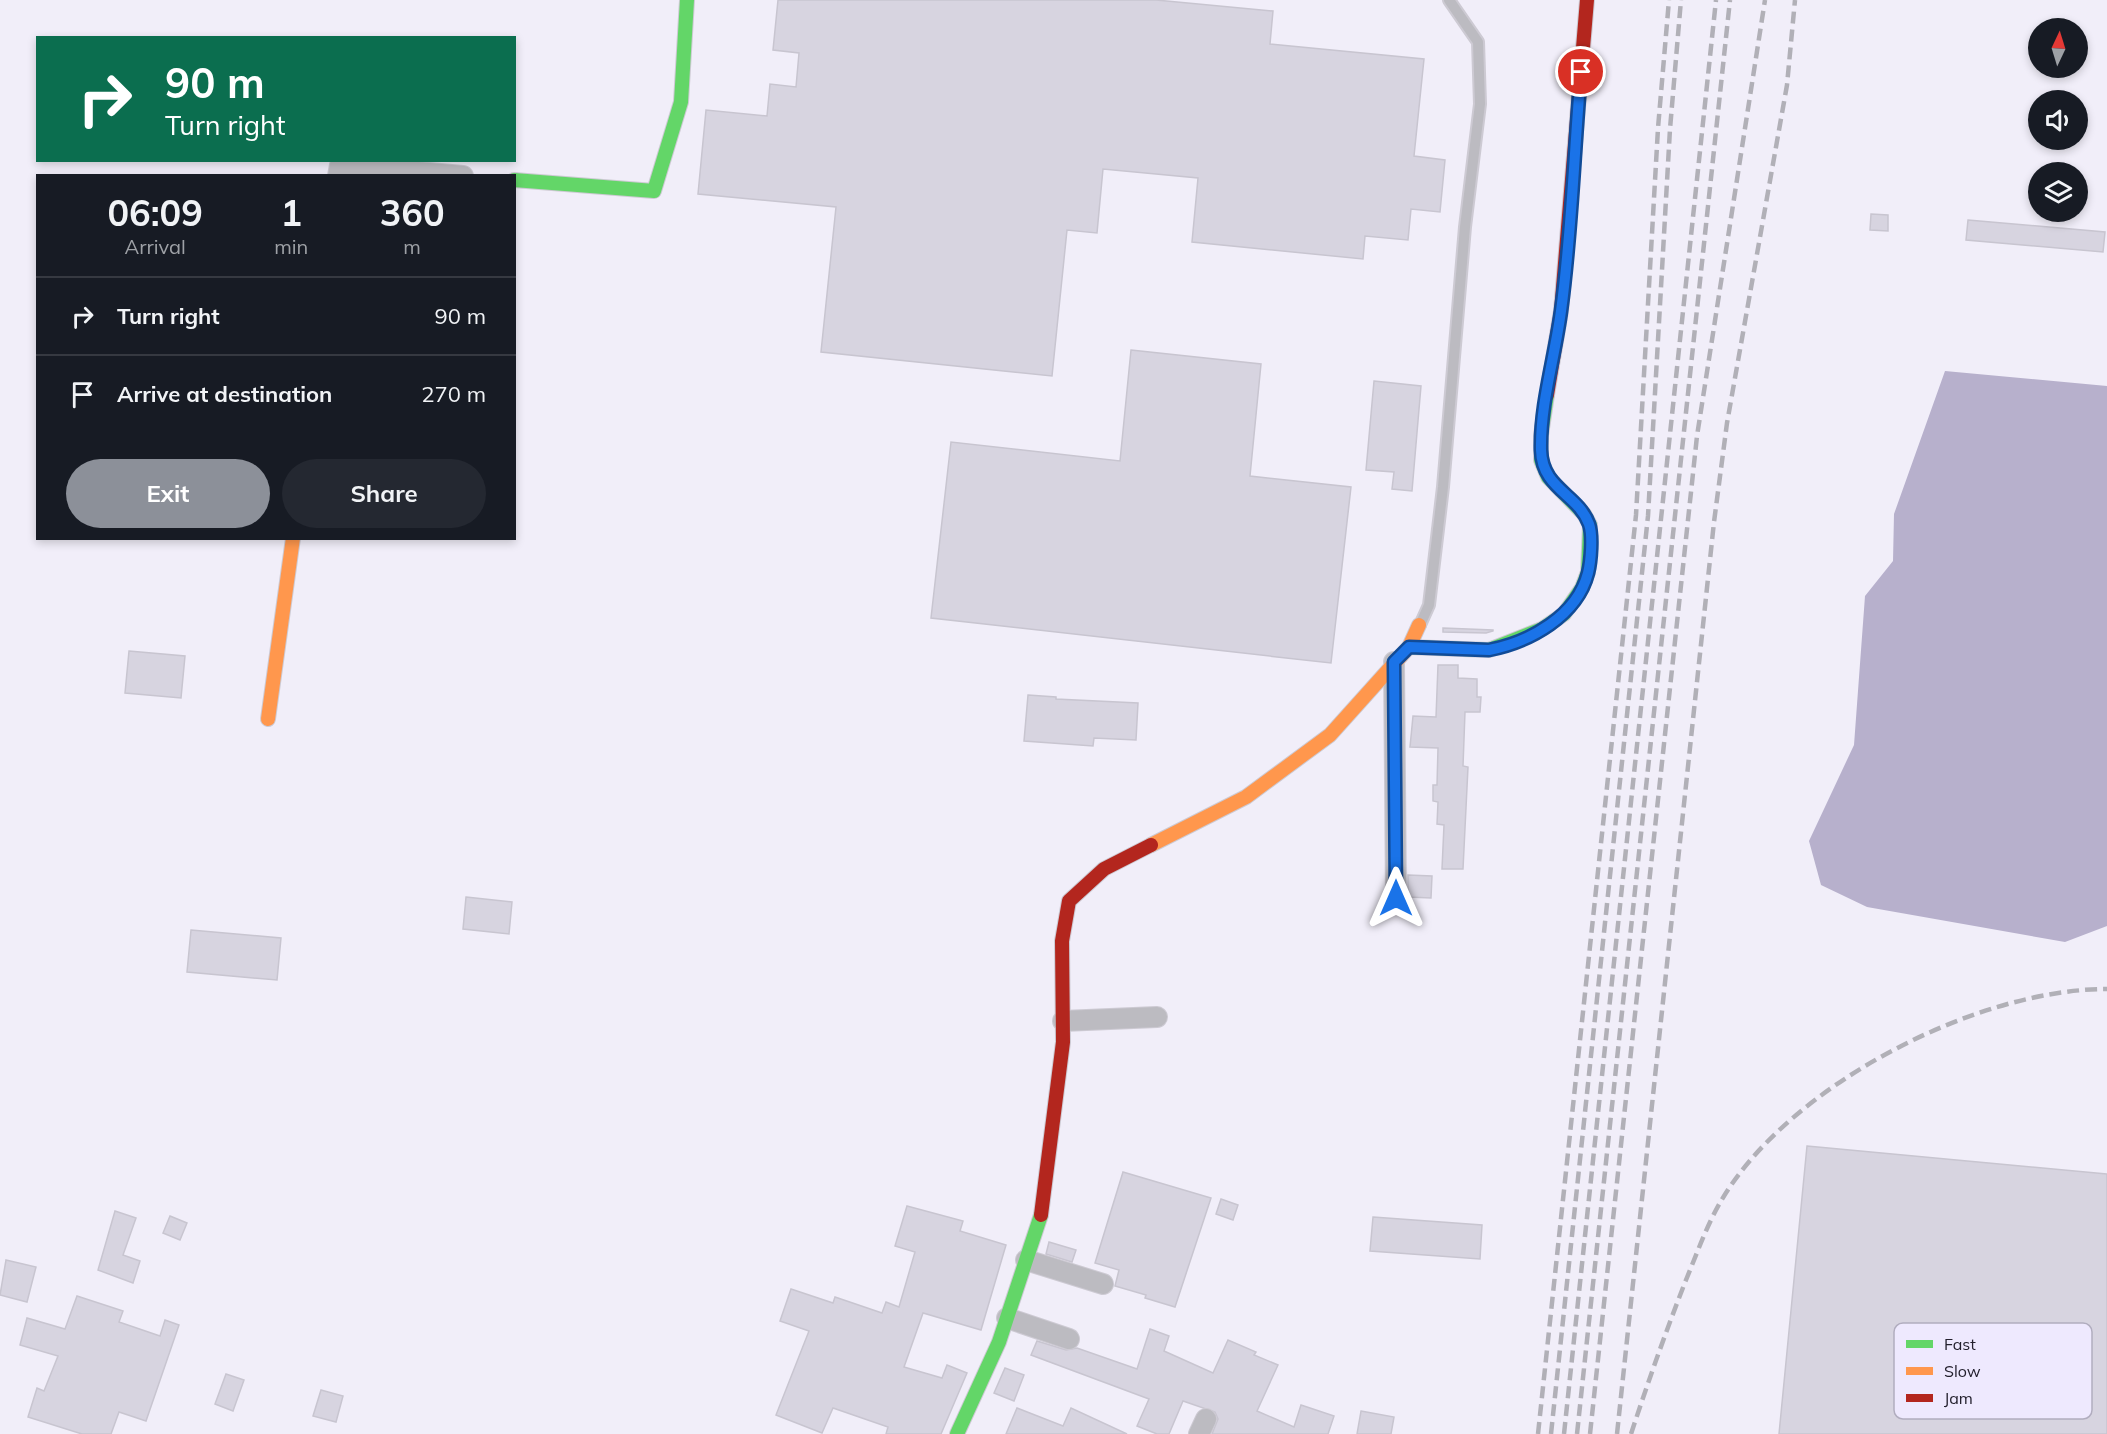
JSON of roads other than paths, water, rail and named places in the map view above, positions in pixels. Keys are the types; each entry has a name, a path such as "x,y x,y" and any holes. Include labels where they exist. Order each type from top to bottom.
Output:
{"street":[{"path":"516,180 654,191 681,102 687,0"},
{"path":"1409,647 1489,650 1502,648 1542,629 1564,614 1582,588 1588,572 1590,525 1584,514 1548,477 1541,460 1541,435 1561,310 1587,0"},
{"path":"338,174 340,165 441,174"},
{"path":"268,719 293,540"},
{"path":"957,1434 1007,1318 1041,1215 1063,1042 1062,941 1069,901 1104,869 1246,797 1330,735 1409,647 1419,625"},
{"path":"1394,662 1396,898"},
{"path":"1063,1021 1157,1017"},
{"path":"1026,1260 1103,1284"},
{"path":"1007,1318 1069,1340"}],"lane":[{"path":"1419,625 1429,604 1443,487 1465,227 1480,104 1478,42 1449,0"}],"railway":[{"path":"1538,1434 1636,515 1658,128 1669,0"},
{"path":"1551,1434 1648,516 1670,129 1681,0"},
{"path":"1564,1434 1716,0"},
{"path":"1577,1434 1730,0"},
{"path":"1590,1434 1697,436 1765,0"},
{"path":"1617,1434 1714,522 1727,423 1787,85 1795,0"},
{"path":"1631,1434 1679,1299 1716,1210 1751,1159 1791,1119 1838,1083 1890,1052 1945,1026 2001,1006 2056,993 2107,989"}]}
